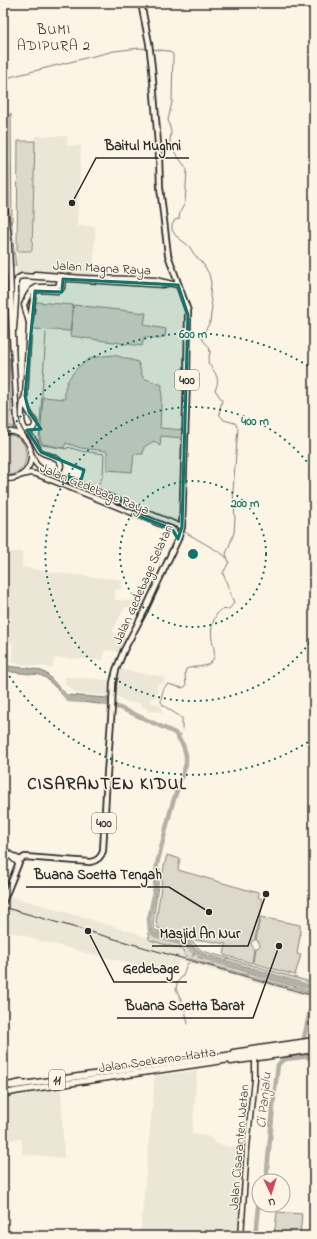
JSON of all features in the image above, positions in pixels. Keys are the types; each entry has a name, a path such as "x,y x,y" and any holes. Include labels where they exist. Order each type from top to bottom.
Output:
{"highway":[{"path":"3,137 5,211 8,235 13,347"},
{"name":"Jalan Soekarno-Hatta","path":"3,1094 109,1075 225,1060 312,1045"},
{"name":"Jalan Soekarno-Hatta","path":"166,1067 200,1059 300,1047"},
{"path":"200,1059 205,1056"},
{"path":"225,1060 231,1062"},
{"name":"Jalan Soekarno-Hatta","path":"3,1086 109,1075"}],"main road":[{"name":"Jalan Gedebage Selatan","path":"20,862 25,857 92,862 97,860 102,855 106,774 113,699 113,683 116,670 124,650 146,610 182,527 188,315 187,307 168,255 160,187 158,136 150,49 141,3"},
{"name":"Jalan Magna Raya","path":"13,347 16,282 18,278 22,276 35,275 61,278 160,280 167,284 178,285"},
{"path":"29,325 24,305 32,290 37,287 57,287 61,278"},
{"path":"26,430 33,429 36,424 26,407 25,396 29,325 32,304 35,291 58,291 62,288 61,278"},
{"name":"Jalan Gedebage Raya","path":"13,347 17,421 19,429 30,445 32,455 39,467 182,527"},
{"path":"25,396 22,408 23,426 41,452 58,459 60,462 61,466 58,471 51,472"},
{"path":"3,432 13,432 25,439"},
{"path":"22,475 30,465 32,455"},
{"name":"Jalan Gedebage Raya","path":"3,480 10,480 28,473 34,473 172,529 178,539"},
{"path":"132,514 135,507"},
{"path":"3,850 20,862"},
{"path":"3,854 20,862"},
{"path":"3,902 20,862"},
{"path":"3,926 3,931"},
{"name":"Jalan Soekarno-Hatta","path":"166,1067 205,1056 300,1047"},
{"name":"Jalan Soekarno-Hatta","path":"166,1067 231,1062 300,1047"},
{"name":"Jalan Cisaranten Wetan","path":"241,1236 247,1148 254,1080 254,1058"},
{"path":"109,1075 166,1067"},
{"path":"109,1075 166,1067"}],"highlighted area":[{"path":"63,279 178,285 188,315 182,527 178,539 172,529 133,514 135,507 51,472 81,480 84,470 41,452 27,430 41,429 29,412 25,396 35,291 62,292"}],"shaded area":[{"path":"6,110 9,116 11,113 12,233 16,266 12,267 6,194 8,185 8,165 6,156 4,111"},
{"path":"35,136 68,136 67,145 81,146 77,226 95,226 94,277 16,275 17,252 33,252"},
{"path":"18,141 35,141 32,251 17,251"},
{"path":"36,302 73,305 70,331 33,329"},
{"path":"74,305 146,313 144,325 166,329 165,337 162,336 161,339 144,337 142,346 70,336"},
{"path":"114,355 138,362 143,378 162,385 160,428 183,430 183,438 161,436 160,446 154,441 144,447 143,454 134,454 132,472 107,470 107,451 81,448 66,443 64,448 43,444 40,440 43,397 65,399 66,384 71,375 79,367 87,360 92,358"},
{"path":"9,358 15,427 3,426 3,412 11,412"},
{"path":"3,435 13,436 20,440 25,447 25,463 20,470 13,474 3,475"},
{"path":"4,552 22,552 22,567 58,573 122,580 120,590 115,590 115,600 141,601 141,607 125,607 112,632 129,638 123,653 105,650 103,660 55,658 52,668 13,663 13,643 9,642 11,617 6,616"},
{"path":"3,664 7,666 39,670 47,674 67,695 108,698 108,705 81,702 69,698 62,694 46,678 40,675 12,672 3,668"},
{"path":"118,669 165,677 164,684 158,683 156,698 152,698 151,703 158,704 162,708 162,712 147,711 147,708 142,707 142,704 127,702 115,695"},
{"path":"65,677 110,680 109,696 76,693 65,684"},
{"path":"167,855 180,859 178,870 258,893 258,898 262,900 255,940 251,943 254,948 252,963 224,955 226,944 203,940 199,941 158,928 156,922"},
{"path":"157,869 160,869 153,924 155,930 194,943 202,951 314,983 314,994 313,987 309,985 203,954 189,943 154,932 150,922"},
{"path":"7,895 136,933 151,940 183,949 185,956 203,963 309,994 308,997 181,961 179,961 176,972 161,968 159,971 6,931 3,905"},
{"path":"260,917 300,925 301,930 297,954 301,955 295,975 253,963 255,948 258,947 259,944 256,940"},
{"path":"150,932 155,937 185,946 197,957 307,990 310,993 190,959 185,956 183,950 150,940 148,933"},
{"path":"197,1071 192,1134 211,1138 216,1144 245,1150 241,1236 140,1236 155,1076"},
{"path":"61,1089 64,1158 22,1154 22,1139 3,1140 3,1098"},
{"path":"277,1213 302,1214 300,1236 274,1236"}],"waterway":[{"name":"Ci Panjalu","path":"3,75 4,78 6,78 114,51 140,48 148,49"},
{"name":"Ci Panjalu","path":"152,49 168,51 173,54 172,102 168,120 171,132 170,141 171,146 187,169 185,203 180,212 179,219 175,220 172,225 172,230 176,236 189,246 209,274 212,307 210,322 202,336 203,340 209,347 210,352 208,363 217,379 217,386 215,390 222,400 219,414 224,420 235,423 238,428 233,491 235,518 234,533 226,554 229,562 223,573 234,603 229,609 220,610 214,620 211,631 214,658 210,663 205,666 186,669 186,686 183,688 168,684 163,690 161,702 164,706 182,718 182,729"},
{"path":"46,333 39,440 42,445 67,449 68,447 81,451 104,454 103,475 98,486"},
{"path":"183,531 227,558"},
{"path":"62,692 69,700 83,701"},
{"name":"Ci Panjalu","path":"102,703 115,706 175,733 183,745 186,755 186,764 172,805 157,864 154,895 149,919 150,931 163,938 187,945 206,958 309,987 312,991 313,998 303,1042 307,1056"},
{"name":"Ci Panjalu","path":"179,738 181,734"},
{"name":"Ci Panjalu","path":"192,957 195,952"},
{"path":"188,1024 184,1005 176,989 177,983 183,975 187,964 189,963"},
{"name":"Ci Panjalu","path":"307,1056 314,1059"},
{"name":"Ci Panjalu","path":"267,1173 278,1065 287,1059 307,1056"},
{"name":"Ci Panjalu","path":"255,1236 257,1213"}],"railway":[{"path":"3,907 314,996"}],"place":[{"name":"Baitul Mughni","path":"72,203"},
{"name":"Masjid An Nur","path":"266,894"},
{"name":"Buana Soetta Tengah","path":"209,912"},
{"name":"Gedebage","path":"88,931"},
{"name":"Buana Soetta Barat","path":"279,946"}],"district":[{"name":"BUMI ADIPURA 2","path":"54,38"},
{"name":"CISARANTEN KIDUL","path":"107,783"}]}
